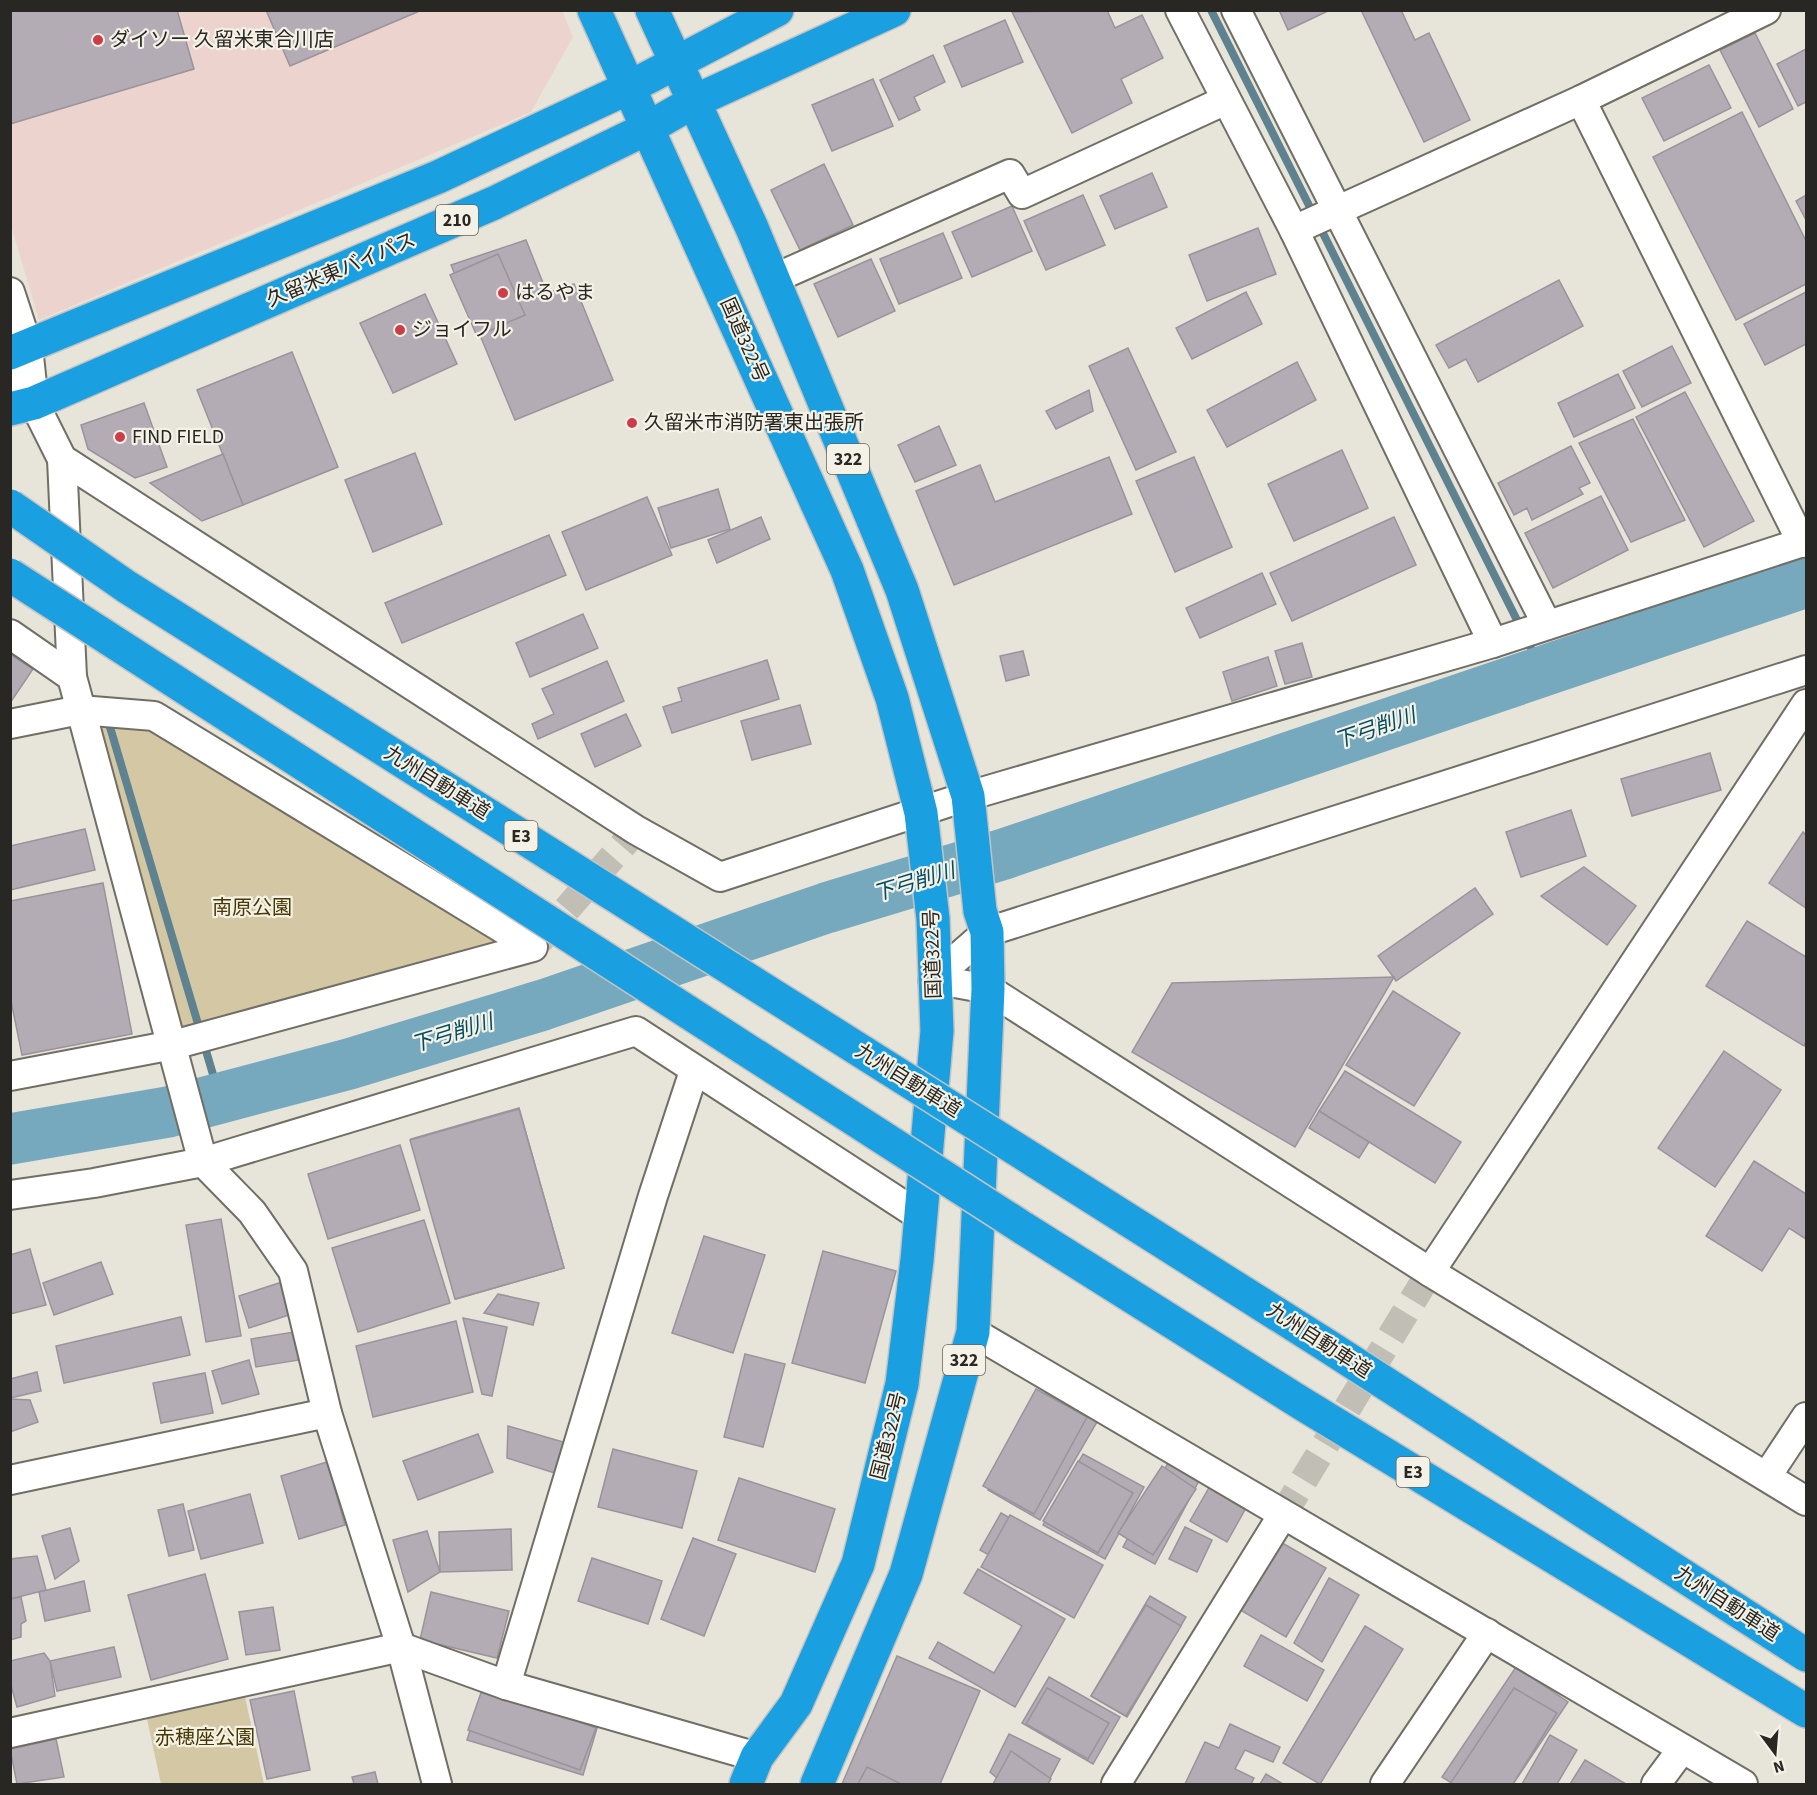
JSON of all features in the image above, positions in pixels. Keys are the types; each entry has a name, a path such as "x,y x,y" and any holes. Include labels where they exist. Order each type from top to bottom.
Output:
{"highway":[{"name":"国道322号","path":"594,10 847,570 892,698 923,827 933,918 933,979 937,1031 902,1384 858,1564 796,1704 752,1771"},
{"name":"322","path":"652,10 773,279 902,590 971,812 983,922 988,989 973,1332 906,1574 817,1785"},
{"name":"210","path":"19,350 438,177 628,88 777,10"},
{"name":"久留米東バイパス","path":"18,398 494,203 648,128 694,101 894,10"},
{"name":"九州自動車道","path":"10,506 137,593 1326,1345 1806,1655"},
{"name":"E3","path":"10,575 1023,1228 1311,1410 1806,1711"}],"street":[{"path":"1180,10 1294,230 1493,643"},
{"path":"1236,10 1547,625"},
{"path":"1294,230 1581,100 1766,10"},
{"path":"773,279 1010,174 1023,194 1227,100"},
{"path":"10,292 19,350 18,398 62,459 636,830 720,877 923,827 1804,542 1581,100"},
{"path":"62,459 72,677 203,1162 252,1212 293,1271 327,1413 401,1647 438,1785"},
{"path":"10,634 72,677"},
{"path":"933,979 983,922 1806,670"},
{"path":"1430,1272 1806,704"},
{"path":"10,724 80,710 154,716 533,947 173,1045 10,1076"},
{"path":"933,979 988,989 1430,1272 1806,1501"},
{"path":"10,1195 94,1183 203,1162 636,1031 694,1071 920,1216"},
{"path":"506,1685 653,1196 694,1071"},
{"path":"973,1332 1282,1516 1487,1633 1743,1785"},
{"path":"10,1480 327,1413"},
{"path":"1767,1476 1806,1417"},
{"path":"1116,1785 1282,1516"},
{"path":"1385,1785 1487,1633"},
{"path":"10,1733 401,1647 752,1771"},
{"path":"1656,1785 1682,1749"}],"shaded area":[{"path":"562,10 573,37 531,112 39,320 11,226 10,11"}],"green space":[{"name":"南原公園","path":"80,710 154,716 533,947 173,1045"},
{"name":"赤穂座公園","path":"242,1683 264,1784 161,1784 144,1705"}],"building":[{"name":"ダイソー 久留米東合川店","path":"10,10 177,10 194,69 10,124"},
{"path":"266,10 422,10 290,66"},
{"path":"1107,10 1115,28 1142,15 1163,58 1121,79 1132,103 1072,133 1012,12"},
{"path":"1279,10 1330,10 1288,30"},
{"path":"1361,10 1401,10 1415,40 1429,33 1470,120 1424,142"},
{"path":"1005,20 1023,62 962,87 944,46"},
{"path":"1755,33 1793,109 1759,127 1720,50"},
{"path":"1806,49 1806,102 1798,106 1777,64"},
{"path":"933,55 945,82 914,97 920,110 899,120 880,80"},
{"path":"1709,65 1731,108 1664,141 1642,98"},
{"path":"873,79 893,126 832,151 812,105"},
{"path":"1742,112 1806,241 1806,284 1736,320 1653,157"},
{"path":"824,164 853,225 800,250 771,190"},
{"path":"1152,173 1167,207 1115,229 1100,196"},
{"path":"1083,195 1105,245 1046,270 1024,221"},
{"path":"1806,195 1806,220 1796,201"},
{"path":"1012,206 1032,251 972,277 952,232"},
{"path":"1258,228 1276,274 1207,301 1189,255"},
{"path":"943,233 962,278 899,304 880,259"},
{"path":"526,240 547,293 574,284 613,380 515,420 451,265"},
{"path":"498,254 525,315 477,336 450,275"},
{"path":"871,259 895,311 838,337 814,284"},
{"path":"1559,280 1583,326 1478,382 1466,359 1449,368 1436,345"},
{"path":"1246,292 1262,324 1192,359 1176,328"},
{"path":"1806,292 1806,344 1765,365 1744,324"},
{"path":"425,294 457,364 393,393 360,323"},
{"path":"1672,346 1691,383 1642,407 1623,371"},
{"path":"1128,348 1176,452 1136,470 1089,366"},
{"path":"292,352 338,467 243,505 197,390"},
{"path":"1297,362 1316,400 1227,447 1207,410"},
{"path":"1618,374 1635,408 1574,437 1558,403"},
{"path":"1089,390 1093,411 1056,429 1046,411"},
{"path":"1685,392 1754,521 1704,547 1636,417"},
{"name":"FIND FIELD","path":"144,403 167,467 135,478 88,449 81,425"},
{"path":"1633,419 1685,520 1631,542 1579,443"},
{"path":"939,426 956,465 915,482 898,445"},
{"path":"1571,446 1590,483 1579,488 1583,494 1532,520 1527,508 1514,515 1498,483"},
{"path":"1342,450 1368,508 1294,541 1268,484"},
{"path":"415,453 442,524 373,552 345,480"},
{"path":"223,454 243,505 202,521 150,483"},
{"path":"1109,457 1132,514 954,585 916,491 980,465 995,502"},
{"path":"1194,457 1232,547 1175,572 1136,481"},
{"path":"718,489 730,529 671,548 658,508"},
{"path":"1601,496 1628,550 1553,588 1525,533"},
{"path":"647,497 672,555 586,590 562,532"},
{"path":"761,517 770,539 717,563 708,540"},
{"path":"1394,517 1416,565 1292,621 1270,573"},
{"path":"549,535 566,575 402,643 385,603"},
{"path":"1262,573 1276,604 1200,638 1186,608"},
{"path":"583,614 598,648 530,677 516,643"},
{"path":"1302,643 1312,677 1285,684 1275,651"},
{"path":"1023,651 1029,675 1006,681 1000,656"},
{"path":"10,654 33,669 10,703"},
{"path":"1268,657 1277,686 1232,701 1223,672"},
{"path":"767,660 779,699 672,733 663,707 682,701 678,688"},
{"path":"607,661 624,701 538,739 532,724 554,714 542,689"},
{"path":"800,705 811,744 752,760 741,721"},
{"path":"626,714 641,746 595,767 581,734"},
{"path":"1710,753 1721,790 1632,816 1621,779"},
{"path":"1571,810 1586,856 1521,877 1506,832"},
{"path":"85,829 95,870 10,890 10,846"},
{"path":"1803,832 1806,835 1806,908 1769,883"},
{"path":"1584,867 1636,906 1607,945 1541,896"},
{"path":"103,883 132,1034 22,1055 10,996 10,901"},
{"path":"1475,888 1493,914 1396,981 1378,956"},
{"path":"1747,921 1806,957 1806,1042 1804,1046 1706,986"},
{"path":"1394,977 1295,1147 1132,1052 1172,983"},
{"path":"1393,991 1460,1033 1414,1106 1346,1065"},
{"path":"1724,1051 1781,1090 1715,1187 1658,1148"},
{"path":"1345,1071 1461,1142 1435,1183 1319,1111"},
{"path":"519,1108 564,1268 456,1299 411,1139"},
{"path":"519,1109 564,1268 455,1299 410,1140"},
{"path":"1319,1111 1369,1142 1359,1158 1309,1128"},
{"path":"400,1145 420,1210 328,1239 308,1174"},
{"path":"1754,1161 1806,1194 1806,1239 1789,1228 1762,1271 1706,1236"},
{"path":"221,1219 241,1336 206,1342 186,1225"},
{"path":"424,1220 450,1303 358,1332 332,1248"},
{"path":"704,1236 765,1255 733,1353 672,1333"},
{"path":"30,1249 46,1305 10,1314 10,1255"},
{"path":"823,1251 896,1271 865,1383 792,1363"},
{"path":"101,1262 113,1294 54,1315 43,1283"},
{"path":"282,1282 292,1314 249,1328 239,1296"},
{"path":"498,1294 539,1303 533,1325 484,1313"},
{"path":"181,1317 190,1355 64,1383 56,1346"},
{"path":"463,1318 507,1327 492,1396 482,1394"},
{"path":"456,1321 473,1392 373,1417 356,1346"},
{"path":"300,1331 305,1359 256,1367 251,1339"},
{"path":"745,1354 785,1364 763,1447 724,1437"},
{"path":"249,1360 259,1394 222,1404 212,1371"},
{"path":"37,1372 41,1391 10,1398 10,1379"},
{"path":"205,1373 213,1413 161,1423 153,1383"},
{"path":"1057,1373 1108,1403 1040,1520 988,1490"},
{"path":"1036,1389 1087,1417 1034,1514 983,1486"},
{"path":"10,1399 30,1400 38,1422 10,1432"},
{"path":"508,1426 570,1444 561,1475 507,1458"},
{"path":"478,1434 493,1472 418,1500 403,1461"},
{"path":"613,1449 697,1471 682,1528 598,1507"},
{"path":"1083,1454 1144,1487 1105,1559 1043,1525"},
{"path":"1170,1459 1202,1475 1155,1564 1123,1547"},
{"path":"1078,1461 1133,1493 1098,1553 1043,1521"},
{"path":"327,1462 345,1525 299,1539 281,1476"},
{"path":"1162,1466 1196,1489 1153,1555 1118,1533"},
{"path":"739,1478 835,1509 815,1572 718,1540"},
{"path":"1210,1486 1247,1506 1227,1542 1190,1521"},
{"path":"250,1494 263,1543 201,1559 188,1511"},
{"path":"183,1504 194,1550 169,1556 158,1510"},
{"path":"1001,1513 1093,1565 1071,1602 980,1550"},
{"path":"1010,1515 1103,1565 1074,1618 981,1567"},
{"path":"1185,1527 1212,1540 1197,1572 1169,1559"},
{"path":"70,1528 79,1561 55,1579 42,1536"},
{"path":"511,1529 512,1570 440,1572 439,1532"},
{"path":"427,1531 440,1572 408,1592 393,1540"},
{"path":"693,1538 736,1554 704,1636 661,1619"},
{"path":"1277,1540 1326,1568 1286,1637 1237,1608"},
{"path":"37,1556 46,1590 10,1599 10,1559"},
{"path":"592,1558 662,1581 648,1624 578,1601"},
{"path":"978,1569 1065,1619 1015,1707 929,1658 938,1642 994,1673 1022,1626 964,1593"},
{"path":"205,1574 228,1659 151,1680 128,1595"},
{"path":"1329,1578 1359,1595 1322,1662 1294,1643"},
{"path":"84,1581 90,1611 45,1621 39,1592"},
{"path":"431,1592 509,1611 497,1658 420,1640"},
{"path":"1150,1596 1186,1617 1127,1717 1091,1696"},
{"path":"21,1597 26,1621 21,1624 21,1637 10,1640 10,1599"},
{"path":"1146,1605 1181,1626 1126,1716 1091,1696"},
{"path":"273,1607 280,1650 246,1655 239,1612"},
{"path":"1365,1626 1403,1649 1320,1784 1283,1763"},
{"path":"1261,1635 1324,1670 1307,1701 1244,1666"},
{"path":"114,1647 121,1677 57,1691 50,1661"},
{"path":"44,1653 50,1661 55,1696 17,1707 10,1682 10,1661"},
{"path":"897,1656 980,1691 940,1784 842,1784"},
{"path":"1516,1667 1568,1702 1513,1784 1453,1784 1442,1777"},
{"path":"1049,1677 1120,1717 1093,1764 1022,1723"},
{"path":"485,1683 600,1718 583,1775 467,1740"},
{"path":"483,1687 596,1728 580,1770 468,1730"},
{"path":"1047,1688 1109,1723 1088,1759 1026,1724"},
{"path":"1514,1688 1557,1713 1513,1784 1450,1784"},
{"path":"294,1691 310,1770 267,1779 250,1700"},
{"path":"1230,1724 1280,1747 1273,1762 1245,1750 1235,1769 1254,1778 1251,1784 1185,1784 1205,1742 1219,1748"},
{"path":"1009,1734 1060,1759 1047,1784 1004,1784 990,1772"},
{"path":"1550,1735 1577,1750 1557,1784 1522,1784"},
{"path":"56,1739 64,1777 17,1784 10,1749"},
{"path":"1011,1751 1051,1779 1048,1784 993,1784"},
{"path":"1585,1760 1626,1784 1570,1784"},
{"path":"867,1767 901,1784 858,1784"},
{"path":"375,1772 378,1784 354,1784 352,1777"},
{"path":"1266,1774 1283,1784 1260,1784"}],"waterway":[{"path":"1211,10 1542,670"},
{"name":"下弓削川","path":"10,1139 168,1112 349,1064 543,1005 826,908 1004,854 1806,582"},
{"path":"107,717 220,1098"}],"tunnel":[{"path":"539,941 636,830"},
{"path":"1282,1516 1430,1272"}],"place":[{"name":"ダイソー 久留米東合川店","path":"98,40"},
{"name":"はるやま","path":"503,293"},
{"name":"ジョイフル","path":"400,330"},
{"name":"久留米市消防署東出張所","path":"632,423"},
{"name":"FIND FIELD","path":"120,437"}]}
